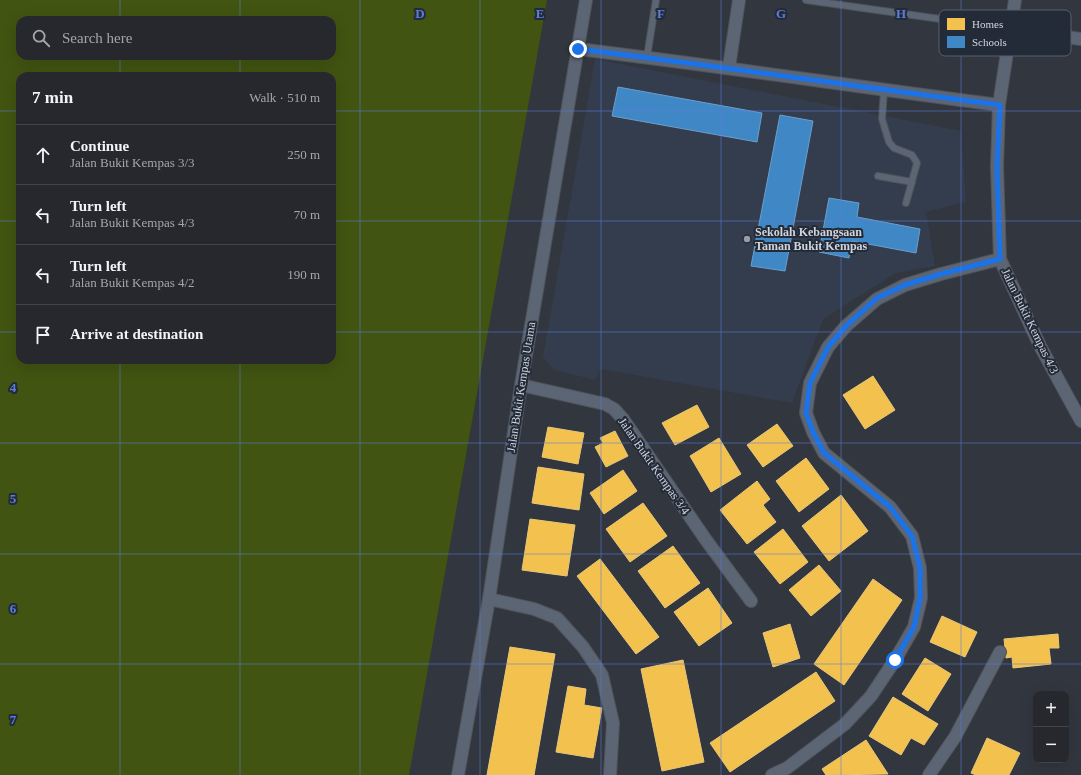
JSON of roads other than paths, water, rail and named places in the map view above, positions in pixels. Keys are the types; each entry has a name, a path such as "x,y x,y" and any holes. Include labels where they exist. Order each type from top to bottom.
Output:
{"street":[{"name":"Jalan Bukit Kempas Utama","path":"458,775 489,599 521,385 586,0"},
{"path":"728,68 739,0"},
{"name":"Jalan Bukit Kempas 4/3","path":"1014,10 1015,0"},
{"path":"1071,38 1081,39"},
{"path":"578,49 1000,105"},
{"name":"Jalan Bukit Kempas 4/3","path":"1007,56 1000,105 997,166 1000,259 1040,346 1081,421"},
{"path":"772,775 787,768 844,724 871,696 895,660 914,627 920,598 920,568 912,536 890,507 824,453 813,432 806,413 810,383 828,347 846,326 877,298 905,285 1000,259"},
{"name":"Jalan Bukit Kempas 3/4","path":"521,385 606,404 614,409 623,419 750,601"},
{"path":"489,599 534,609 557,618 583,647 602,675 613,723 610,775"},
{"path":"929,775 955,737 1000,652"}],"lane":[{"path":"647,57 656,0"},
{"path":"806,0 939,19"},
{"path":"884,90 882,119 891,145 897,150 912,155 915,159 916,167 906,203"},
{"path":"878,176 912,182"}],"place":[{"name":"Sekolah Kebangsaan Taman Bukit Kempas","path":"747,239"}]}
